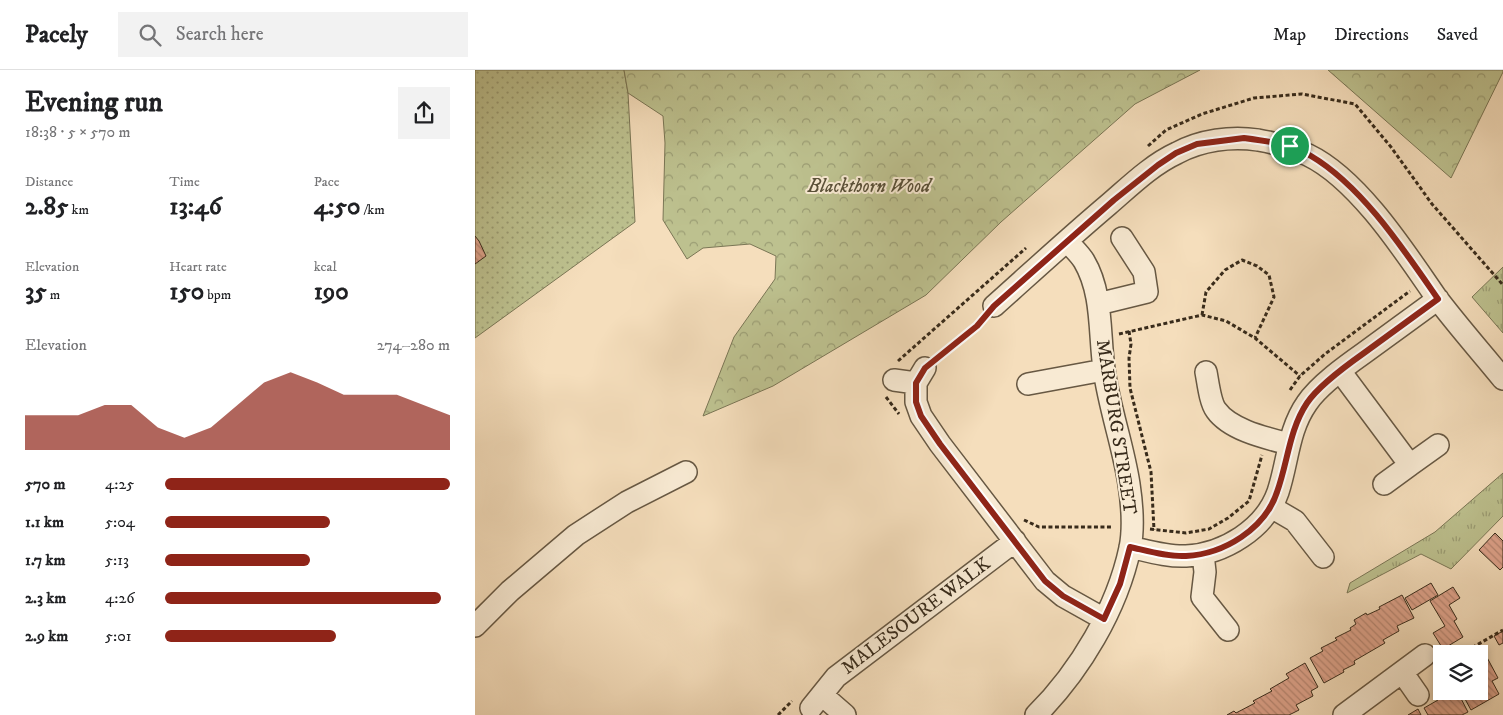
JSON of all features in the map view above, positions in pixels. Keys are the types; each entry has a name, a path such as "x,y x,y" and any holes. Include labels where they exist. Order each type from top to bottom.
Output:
{"street":[{"path":"994,306 1135,182 1176,153 1197,144 1244,138 1290,146 1310,155 1347,183 1366,203 1438,299 1503,379"},
{"path":"1097,304 1147,292 1144,272 1122,238"},
{"name":"MARBURG STREET","path":"1036,715 1082,661 1120,584 1131,537 1129,485 1104,370 1094,281 1084,259 1067,241"},
{"path":"1131,537 1184,556 1218,550 1245,534 1261,520 1271,506 1277,492 1297,420 1308,401 1339,371 1438,299"},
{"path":"1028,384 1104,370"},
{"path":"1339,371 1410,464"},
{"path":"1206,372 1215,409 1228,422 1250,433 1289,444"},
{"path":"894,380 921,375 916,402 921,416 940,444 1003,524 1034,568 1063,596 1104,619"},
{"path":"1384,484 1438,445"},
{"path":"475,626 511,591 576,535 627,502 687,472"},
{"path":"1271,506 1295,521 1323,557"},
{"name":"MALESOURE WALK","path":"845,715 816,701 836,677 1015,541"},
{"path":"1203,554 1205,572 1201,597 1227,630"},
{"path":"1344,715 1425,655"},
{"path":"1402,672 1418,695"}],"path":[{"path":"1202,315 1206,292 1225,270 1242,260 1257,266 1269,275 1275,297 1255,338"},
{"path":"1286,397 1300,376 1325,354 1425,280"},
{"path":"921,375 977,326 994,306"},
{"path":"1101,338 1202,315 1226,321 1255,338 1300,376"},
{"path":"1129,331 1131,344 1129,358 1130,388 1151,472 1154,530"},
{"path":"1003,524 1013,516 1039,527 1131,537 1154,530 1186,533 1209,529 1228,518 1249,501 1267,438"},
{"path":"1477,645 1503,630"}],"green space":[{"path":"475,70 624,70 628,93 635,222 475,338"},
{"name":"Blackthorn Wood","path":"624,70 1200,70 1135,104 1001,222 926,295 773,386 703,416 734,337 775,279 776,256 750,244 703,248 687,259 663,220 665,143 663,116 628,93"},
{"path":"1328,70 1503,70 1503,72 1451,178"},
{"path":"1503,267 1503,333 1472,297"},
{"path":"1503,473 1503,516 1451,569 1421,554 1347,593 1350,583 1435,532"}],"building":[{"path":"475,236 486,256 475,264"},
{"path":"1495,533 1503,541 1503,567 1500,570 1479,550"},
{"path":"1431,583 1438,595 1412,610 1405,598"},
{"path":"1453,587 1460,598 1449,605 1457,619 1454,621 1463,637 1450,645 1440,645 1433,633 1445,626 1430,601"},
{"path":"1402,595 1414,618 1397,626 1399,631 1383,640 1385,643 1354,661 1355,664 1324,683 1310,658 1323,651 1321,648 1337,640 1335,638 1351,630 1350,628 1356,624 1354,620 1366,613 1367,615 1380,609 1379,607"},
{"path":"1503,631 1503,643 1499,645 1494,636"},
{"path":"1488,659 1498,678 1492,681 1499,694 1471,710 1466,700 1488,700"},
{"path":"1305,663 1318,687 1311,691 1313,696 1296,705 1299,710 1289,715 1227,715 1234,711 1236,713 1255,703 1253,701 1272,691 1270,689 1289,678 1286,674"},
{"path":"1438,700 1462,700 1468,712 1462,715 1428,715 1424,708"},
{"path":"1418,709 1421,715 1408,715"}],"route":[{"path":"1244,138 1290,146 1310,155 1347,183 1386,228 1438,299 1339,371 1308,401 1297,420 1277,492 1271,506 1261,520 1245,534 1230,543 1218,550 1203,554 1184,556 1130,547 1120,584 1104,619 1063,596 1045,581 1034,568 921,416 916,402 916,383 925,368 977,326 994,306 1067,241 1135,182 1176,153 1197,144 1244,138"}]}
